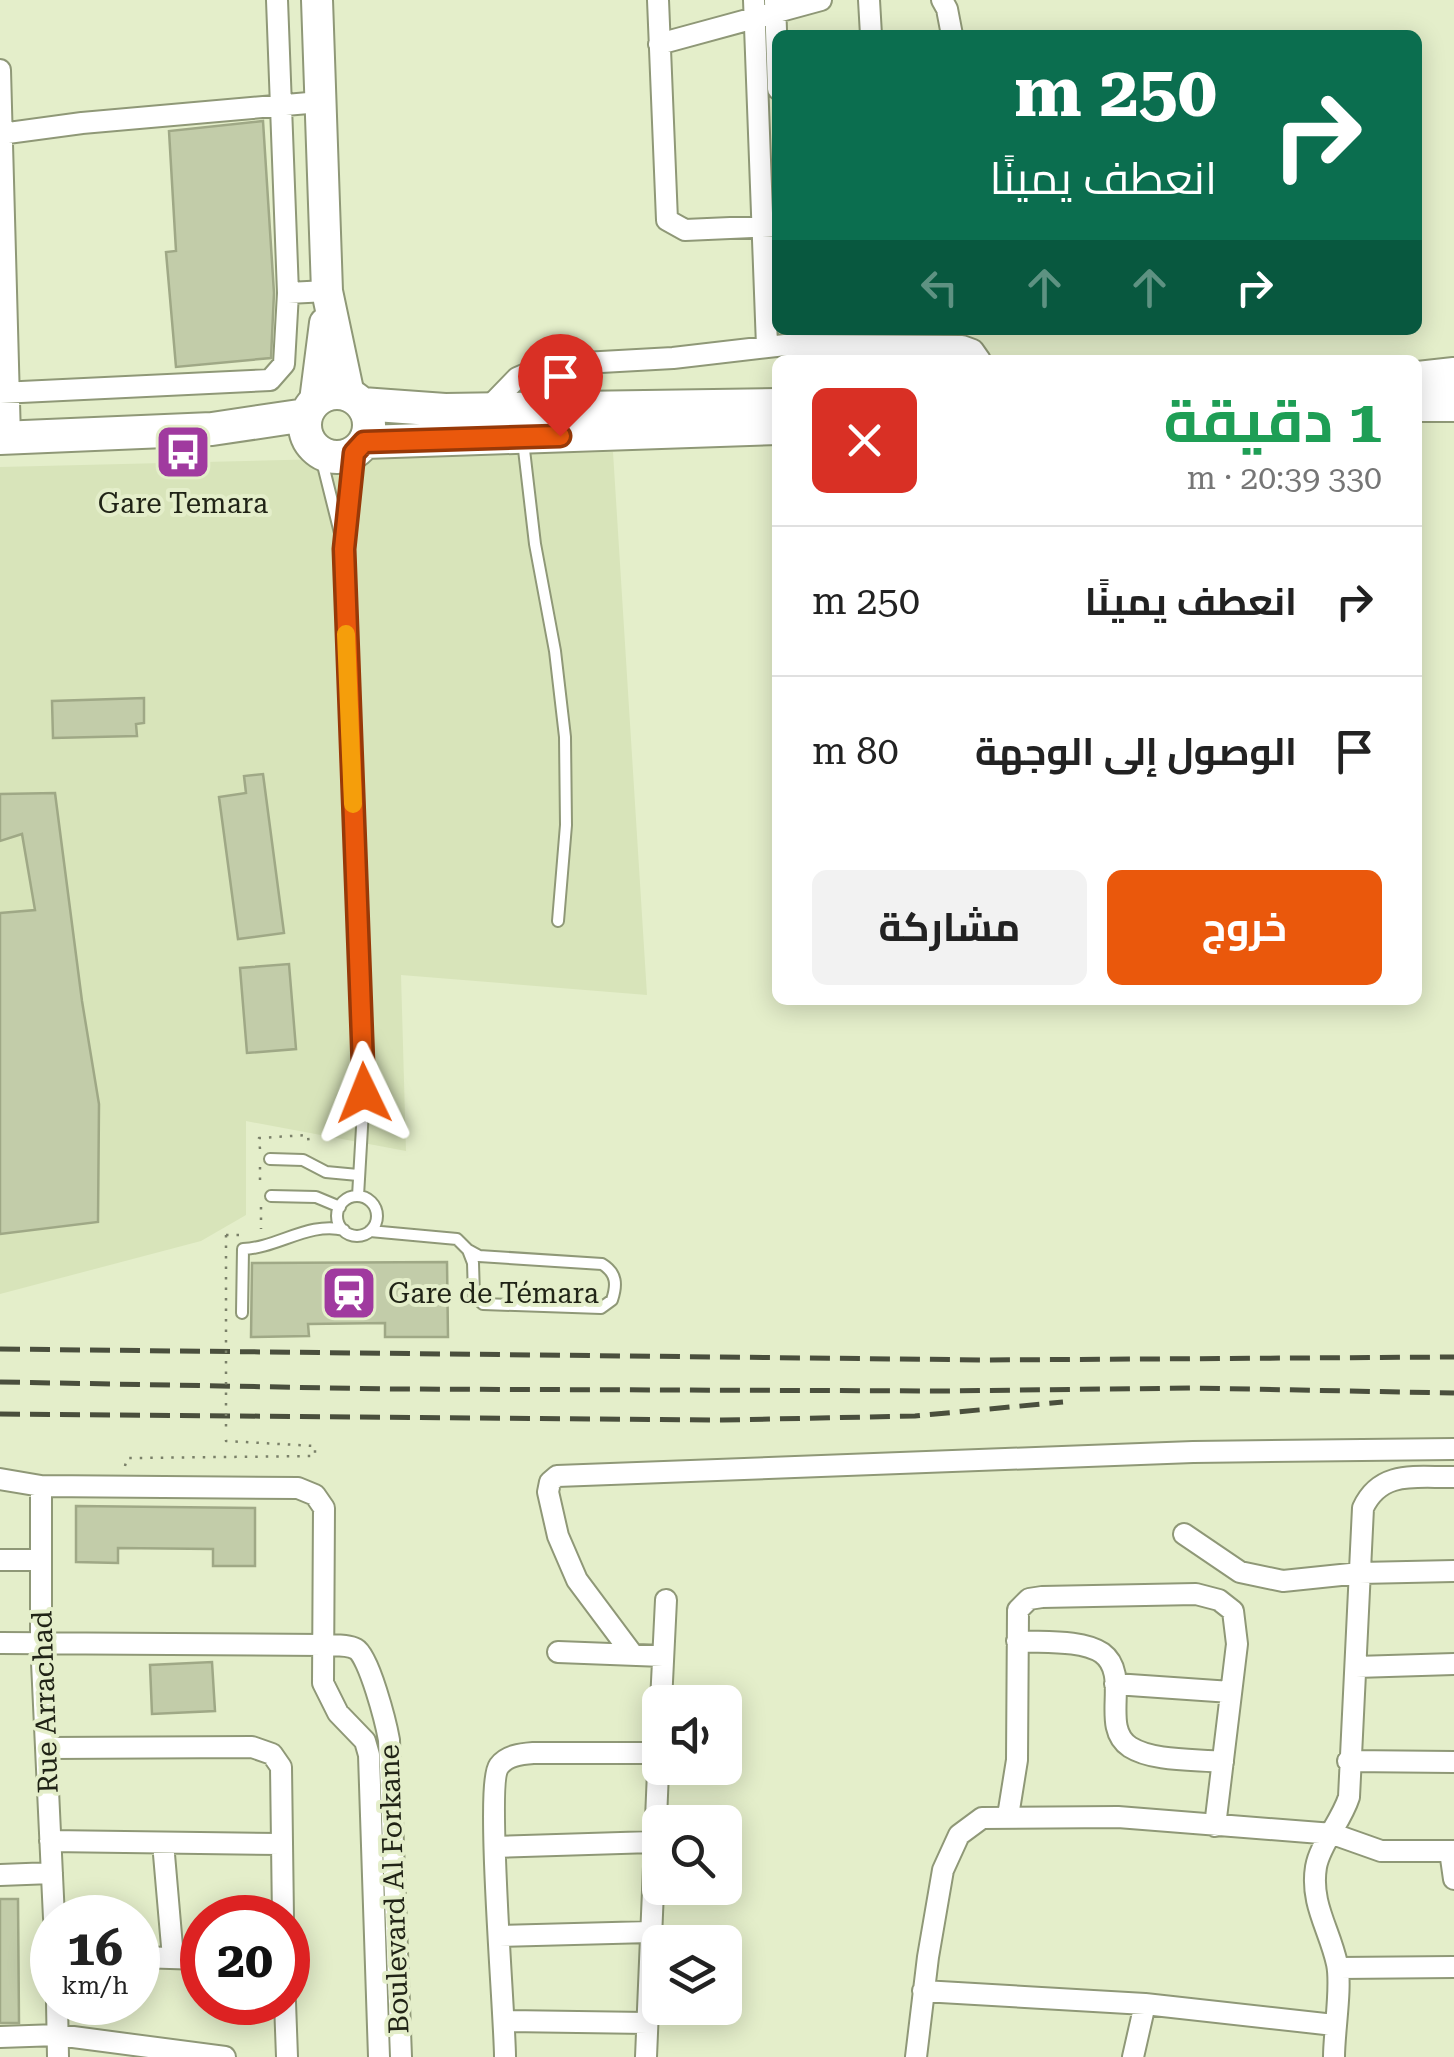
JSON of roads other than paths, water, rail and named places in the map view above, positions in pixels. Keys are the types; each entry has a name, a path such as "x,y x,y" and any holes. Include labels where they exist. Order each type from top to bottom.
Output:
{"main road":[{"path":"316,0 328,296 312,427 331,457 359,448 522,437 772,428"},
{"path":"328,296 356,400 370,423 359,448"},
{"path":"1422,378 1454,374"},
{"path":"312,427 331,393 356,400 486,410 772,405"},
{"path":"1422,404 1454,406"},
{"path":"5,438 312,427"}],"street":[{"path":"4,393 270,380 284,364 288,294 276,0"},
{"path":"658,0 667,220 684,230 770,226"},
{"path":"659,44 764,7 822,0"},
{"path":"870,0 871,30"},
{"path":"942,0 951,30"},
{"path":"764,7 772,54"},
{"path":"764,7 772,252"},
{"path":"0,70 5,438"},
{"path":"1,134 320,102"},
{"path":"288,294 328,296"},
{"path":"486,410 518,378 547,366 673,358 779,341 962,346 976,355"},
{"path":"633,1655 576,1580 567,1559 548,1492 550,1482 557,1476 1192,1452 1454,1449"},
{"path":"1334,2057 1338,1968 1319,1915 1316,1894 1319,1856 1348,1797 1363,1508 1373,1490 1387,1480 1454,1477"},
{"path":"0,1479 41,1486 298,1488 314,1495 324,1508 323,1645 0,1643"},
{"name":"Rue Arrachad","path":"41,1486 42,1641 53,1895"},
{"path":"1184,1534 1240,1572 1283,1581 1360,1573 1454,1571"},
{"path":"0,1560 41,1560"},
{"path":"1008,1816 1016,1760 1018,1610 1029,1599 1196,1594 1219,1600 1233,1611 1236,1644 1215,1826"},
{"path":"662,1685 666,1600"},
{"path":"1017,1641 1082,1646 1103,1654 1115,1671 1117,1730 1128,1746 1153,1754 1223,1762"},
{"name":"Boulevard Al Forkane","path":"379,2057 368,1755 365,1742 338,1713 326,1692 323,1645 360,1651 385,1718 389,1740 400,2057"},
{"path":"558,1652 663,1656"},
{"path":"1356,1667 1454,1664"},
{"path":"1115,1684 1231,1692"},
{"path":"48,1748 262,1749 272,1754 281,1767 283,1895"},
{"path":"506,2057 494,1776 508,1759 534,1753 642,1752"},
{"path":"1348,1761 1454,1762"},
{"path":"916,2057 944,1870 960,1836 982,1818 1118,1818 1332,1834 1381,1851 1452,1851 1454,1879"},
{"path":"50,1841 282,1844"},
{"path":"496,1847 642,1842"},
{"path":"163,1843 173,1958"},
{"path":"0,1875 52,1873"},
{"path":"499,1936 642,1932"},
{"path":"160,1958 180,1958"},
{"path":"1338,1968 1454,1967"},
{"path":"923,1991 1145,2004 1334,2025"},
{"path":"1133,2057 1145,2004"},
{"path":"505,2021 642,2023"},
{"path":"286,2025 287,2057"},
{"path":"646,2057 647,2025"},
{"path":"0,2038 58,2046 225,2057"}],"lane":[{"path":"312,427 344,549"},
{"path":"522,437 535,544 556,651 565,737 566,825 558,921"},
{"path":"358,1196 364,1093 344,549 359,448"},
{"path":"270,1158 310,1162 326,1172 358,1175"},
{"path":"270,1196 316,1197 340,1206"},
{"path":"370,1231 378,1214 374,1205 358,1196 348,1198 340,1206 338,1222 352,1235 370,1231 450,1237 479,1256 602,1264 616,1280 612,1300 593,1309 483,1304 474,1296 473,1263 468,1250"},
{"path":"242,1313 243,1248 264,1248 299,1232 344,1230"}],"railway":[{"path":"0,1349 988,1360 1454,1357"},
{"path":"0,1382 390,1389 1192,1388 1454,1393"},
{"path":"0,1414 722,1420 915,1416 1063,1402"}],"place":[{"name":"Gare Temara","path":"183,452"},
{"name":"Gare de Témara","path":"349,1293"}]}
